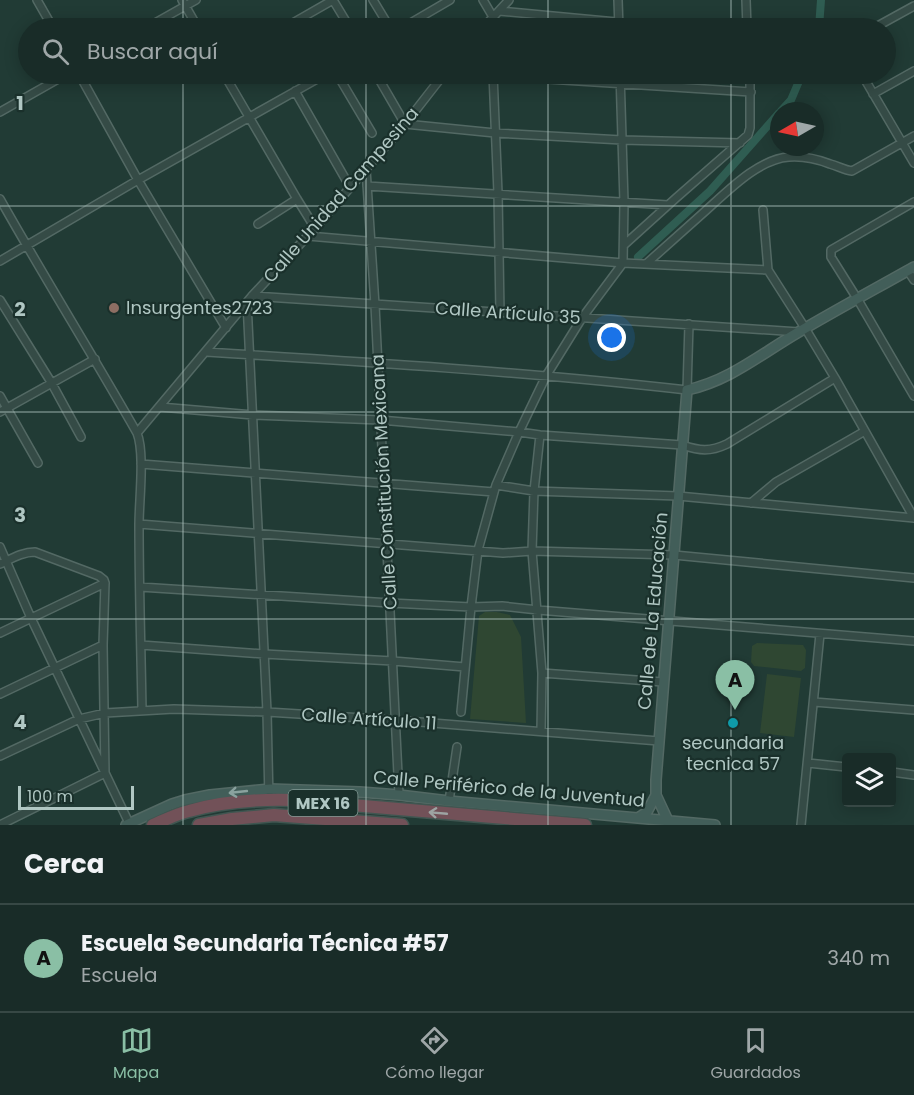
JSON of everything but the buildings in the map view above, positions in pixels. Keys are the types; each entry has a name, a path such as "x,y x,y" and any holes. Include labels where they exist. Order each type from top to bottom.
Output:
{"highway":[{"name":"MEX 16","path":"153,825 211,805 243,801 270,794 304,801 585,825"},
{"name":"MEX 16","path":"200,825 274,815 402,825"},
{"path":"301,816 325,825"}],"main road":[{"path":"687,390 714,382 738,370 802,330 911,269"},
{"name":"Calle de La Educación","path":"669,823 656,795 656,780 687,390"},
{"name":"Calle Periférico de la Juventud","path":"127,824 172,804 210,795 360,792 669,823 715,825"},
{"path":"646,820 647,812 656,795"}],"street":[{"path":"37,0 47,18"},
{"path":"161,18 183,3 196,0"},
{"path":"302,18 333,0 344,18"},
{"path":"373,0 384,18"},
{"path":"419,18 450,0"},
{"path":"483,0 493,17 509,0"},
{"path":"618,0 619,18"},
{"path":"746,0 747,18"},
{"path":"183,3 192,18"},
{"path":"892,18 914,6"},
{"path":"499,11 555,18"},
{"path":"896,81 914,71"},
{"path":"0,112 49,84"},
{"path":"85,84 138,180 226,328"},
{"path":"230,84 315,228"},
{"path":"0,261 308,84"},
{"path":"343,84 372,133"},
{"path":"382,84 405,124 495,133 622,140 740,143"},
{"name":"Calle Unidad Campesina","path":"136,433 250,299 405,124 436,84"},
{"path":"493,84 500,313"},
{"path":"461,712 478,550 495,489 546,376 582,318 623,262 624,202 620,84"},
{"path":"635,84 751,92"},
{"path":"624,245 748,135 751,84"},
{"path":"867,84 914,163"},
{"path":"873,94 891,84"},
{"path":"295,91 350,187"},
{"path":"646,264 733,186 771,161 796,157 823,161 852,171 914,136"},
{"name":"Calle Constitución Mexicana","path":"366,169 375,305 399,795"},
{"path":"367,186 668,204"},
{"path":"0,199 95,359 140,441 142,710"},
{"path":"258,224 297,199"},
{"path":"914,202 831,250 831,257 914,396"},
{"path":"763,210 768,270 802,330 835,378 914,518"},
{"path":"308,236 646,264 768,270"},
{"path":"911,269 914,280"},
{"path":"250,299 250,354 270,794"},
{"name":"Calle Artículo 35","path":"250,299 802,330"},
{"path":"0,300 51,382 81,437"},
{"path":"207,351 613,381 687,390 689,324"},
{"path":"3,410 95,359"},
{"path":"160,407 380,420 682,445 704,450 717,449 835,378"},
{"path":"0,396 3,410 38,463"},
{"path":"751,503 776,482 865,431"},
{"path":"540,435 534,491 532,551 542,673 541,731"},
{"path":"141,464 384,483 678,496 914,518"},
{"path":"139,524 503,553 532,551 674,555 914,578"},
{"path":"0,547 3,563 105,773 127,824"},
{"path":"3,563 26,553 35,552 99,576 104,580 105,773"},
{"path":"0,633 105,583"},
{"path":"140,587 390,603 471,607 502,606 914,641"},
{"path":"801,825 820,634"},
{"path":"0,694 104,645"},
{"path":"141,645 465,667"},
{"path":"542,673 663,682"},
{"path":"814,702 914,710"},
{"name":"Calle Artículo 11","path":"0,756 79,719 105,713 142,710 267,712 659,741"},
{"path":"449,801 457,747"},
{"path":"808,763 842,767"},
{"path":"0,825 105,773"},
{"path":"896,773 914,775"}],"green space":[{"path":"485,612 510,615 521,637 526,723 470,719 479,616"},
{"path":"757,643 803,645 806,650 805,668 801,671 754,666 751,662 752,646"},
{"path":"767,674 801,678 794,737 760,733"}],"waterway":[{"path":"820,18 821,0"},
{"path":"789,102 798,84"},
{"path":"638,257 710,191 770,123"}],"place":[{"name":"Insurgentes2723","path":"114,308"},
{"name":"Escuela Secundaria Técnica #57","path":"735,710"},
{"name":"secundaria tecnica 57","path":"733,723"}]}
